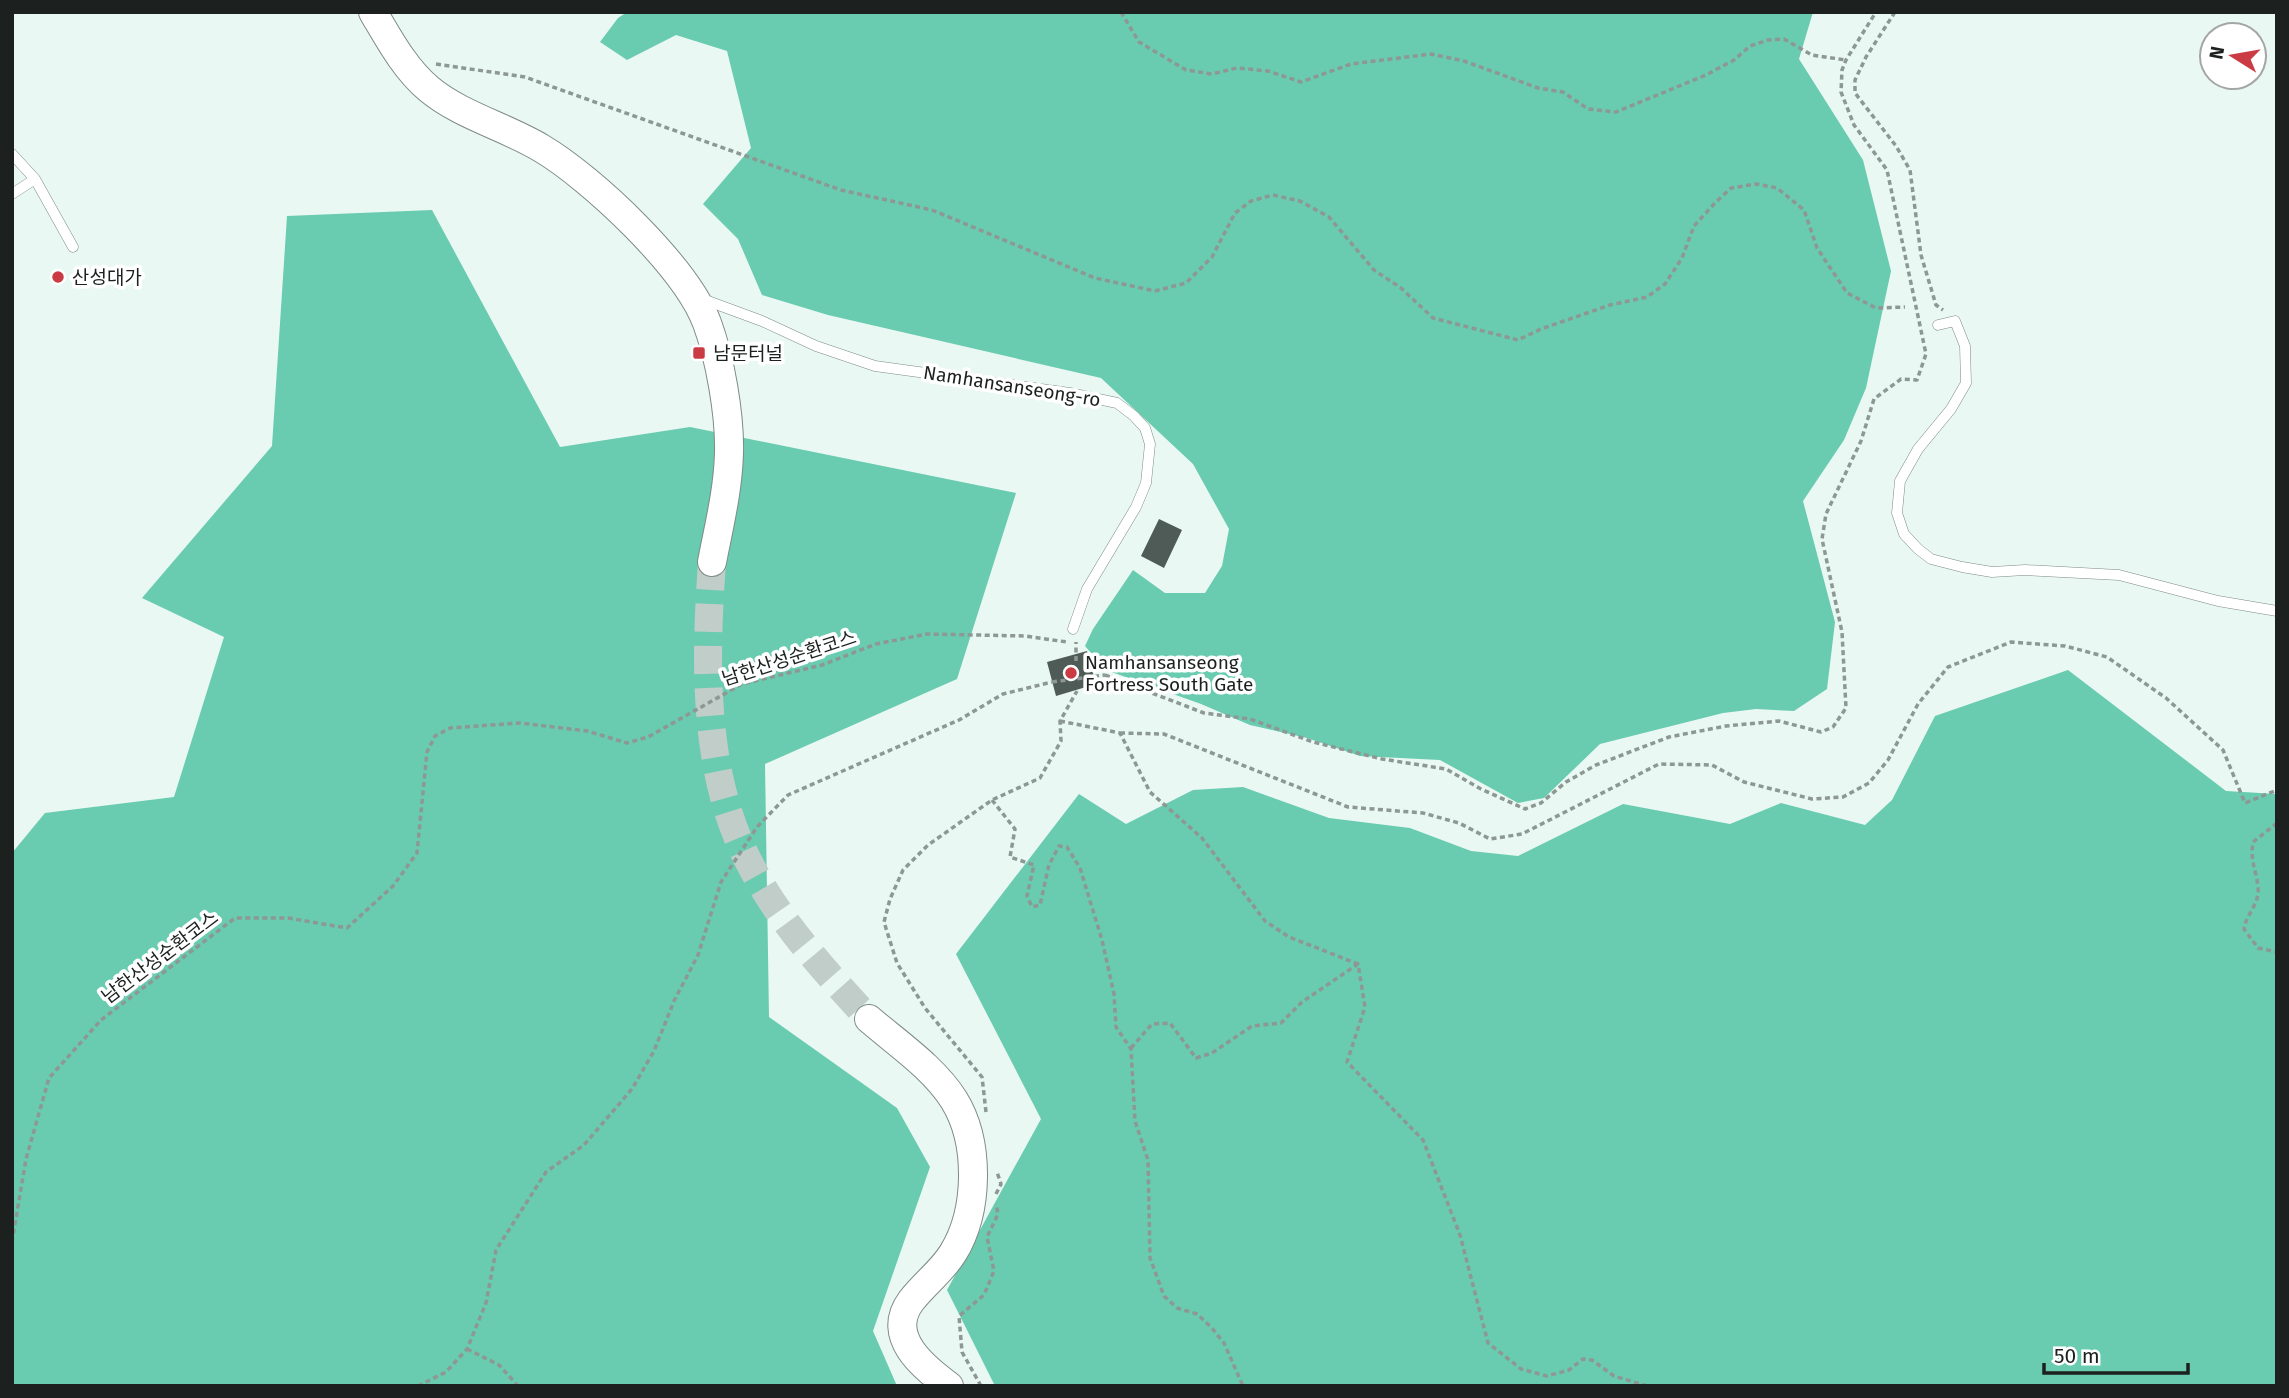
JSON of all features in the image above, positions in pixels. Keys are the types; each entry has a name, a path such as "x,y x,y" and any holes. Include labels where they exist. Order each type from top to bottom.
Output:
{"main road":[{"name":"Namhansanseong-ro","path":"373,12 411,72 431,91 544,149 635,224 680,279 707,322 727,419 729,452 724,502 712,562"},
{"path":"869,1019 944,1087 964,1122 972,1156 966,1229 952,1255 911,1300 905,1310 903,1327 905,1342 913,1355 949,1386"}],"lane":[{"path":"12,153 35,179 73,247"},
{"path":"12,194 35,179"},
{"name":"Namhansanseong-ro","path":"680,279 711,304 875,366 1070,393 1117,403 1134,416 1145,428 1150,444 1146,483 1136,507 1087,589 1073,629"},
{"path":"1938,325 1955,321 1965,346 1966,383 1951,409 1918,449 1900,481 1897,513 1904,534 1919,549 1931,559 1962,568 1992,572 2025,570 2119,575 2218,601 2277,611"}],"path":[{"path":"1121,12 1139,42 1186,70 1212,74 1237,68 1268,71 1301,82 1351,64 1431,54 1464,61 1538,88 1563,92 1588,109 1616,112 1706,75 1734,61 1750,46 1768,40 1784,39 1812,55 1846,60"},
{"path":"418,1386 446,1372 467,1349 485,1303 496,1250 546,1172 584,1145 637,1079 654,1051 674,1001 698,955 721,882 757,827 788,795 959,720 1003,694 1052,682 1105,675 1204,713 1250,719 1314,742 1382,759 1446,769 1480,789 1525,808 1541,803 1566,782 1596,765 1669,737 1726,726 1779,721 1821,732 1833,727 1846,708 1842,632 1822,539 1826,514 1861,440 1874,399 1901,379 1917,380 1926,354 1887,170 1854,125 1841,92 1842,70 1846,60 1876,12"},
{"path":"1895,12 1866,57 1855,80 1855,93 1896,146 1910,170 1921,255 1936,304 1955,321"},
{"path":"474,67 525,77 842,190 932,210 1095,278 1155,291 1186,283 1212,257 1235,212 1251,201 1273,195 1300,201 1329,216 1374,270 1401,288 1433,318 1518,340 1541,329 1610,305 1647,297 1665,284 1682,258 1695,226 1715,203 1731,188 1756,184 1777,188 1804,210 1817,248 1847,293 1877,308 1905,307"},
{"path":"1073,629 1076,661"},
{"name":"남한산성순환코스","path":"12,1242 26,1159 48,1077 101,1020 235,918 288,918 347,928 371,909 417,853 428,752 435,736 450,728 520,723 587,731 627,743 648,737 716,696 743,684 822,665 876,644 926,634 1025,636 1076,643"},
{"path":"1060,722 1120,733 1164,734 1348,807 1423,813 1459,823 1490,839 1522,834 1658,764 1712,765 1744,782 1812,799 1843,797 1869,783 1888,760 1918,704 1948,667 2011,642 2065,646 2107,657 2166,698 2223,750 2245,803 2277,790"},
{"path":"964,1122 986,1115 982,1077 925,1008 902,973 888,942 884,922 890,899 903,870 928,845 992,800 1040,778 1061,741 1060,722 1077,691"},
{"path":"1120,733 1150,792 1202,838 1265,921 1289,937 1358,964"},
{"path":"992,800 1015,829 1010,857 1034,865 1027,895 1032,907 1040,905 1049,865 1059,846 1067,847 1080,868 1088,903 1102,940 1114,994 1116,1027 1131,1049 1135,1121 1148,1160 1150,1258 1164,1296 1177,1308 1198,1314 1211,1327 1224,1343 1243,1386"},
{"path":"2277,823 2253,842 2250,861 2258,888 2256,905 2246,917 2244,929 2258,948 2277,952"},
{"path":"1131,1049 1152,1024 1170,1023 1196,1058 1212,1053 1252,1026 1281,1023 1302,1002 1358,964"},
{"path":"1358,964 1365,1007 1347,1062 1423,1140 1460,1235 1488,1343 1521,1369 1547,1376 1569,1370 1583,1359 1592,1360 1614,1376 1647,1386"},
{"path":"981,1386 962,1352 959,1316 984,1295 994,1271 987,1237 998,1214 994,1198 1001,1184 996,1169"},
{"path":"467,1349 499,1365 518,1386"}],"green space":[{"path":"627,12 1813,12 1799,59 1863,160 1891,271 1866,388 1844,440 1803,501 1835,622 1827,689 1794,711 1756,709 1723,713 1600,744 1544,798 1518,803 1440,760 1360,756 1307,738 1250,725 1201,704 1106,670 1085,646 1093,629 1133,570 1165,593 1205,593 1222,566 1229,529 1193,464 1101,378 828,315 762,295 738,239 703,204 751,148 727,51 676,35 627,60 600,42 618,18"},
{"path":"432,210 560,447 690,427 1016,493 957,679 765,764 769,1017 897,1108 930,1167 873,1331 897,1386 12,1386 12,853 45,813 174,797 224,637 142,598 272,446 287,216"},
{"path":"2068,670 2226,791 2277,794 2277,1386 995,1386 947,1290 1041,1119 956,954 1079,794 1126,824 1193,790 1243,787 1329,818 1410,828 1471,851 1518,856 1623,804 1730,824 1781,803 1865,825 1892,800 1935,716"}],"building":[{"path":"1159,519 1182,530 1164,568 1141,556"},
{"name":"Namhansanseong Fortress South Gate","path":"1087,651 1096,684 1056,696 1047,662"}],"tunnel":[{"path":"712,562 708,638 710,716 723,793 734,829 762,886 789,926 869,1019"}],"place":[{"name":"산성대가","path":"58,277"},
{"name":"남문터널","path":"699,353"},
{"name":"Namhansanseong Fortress South Gate","path":"1071,673"}]}
